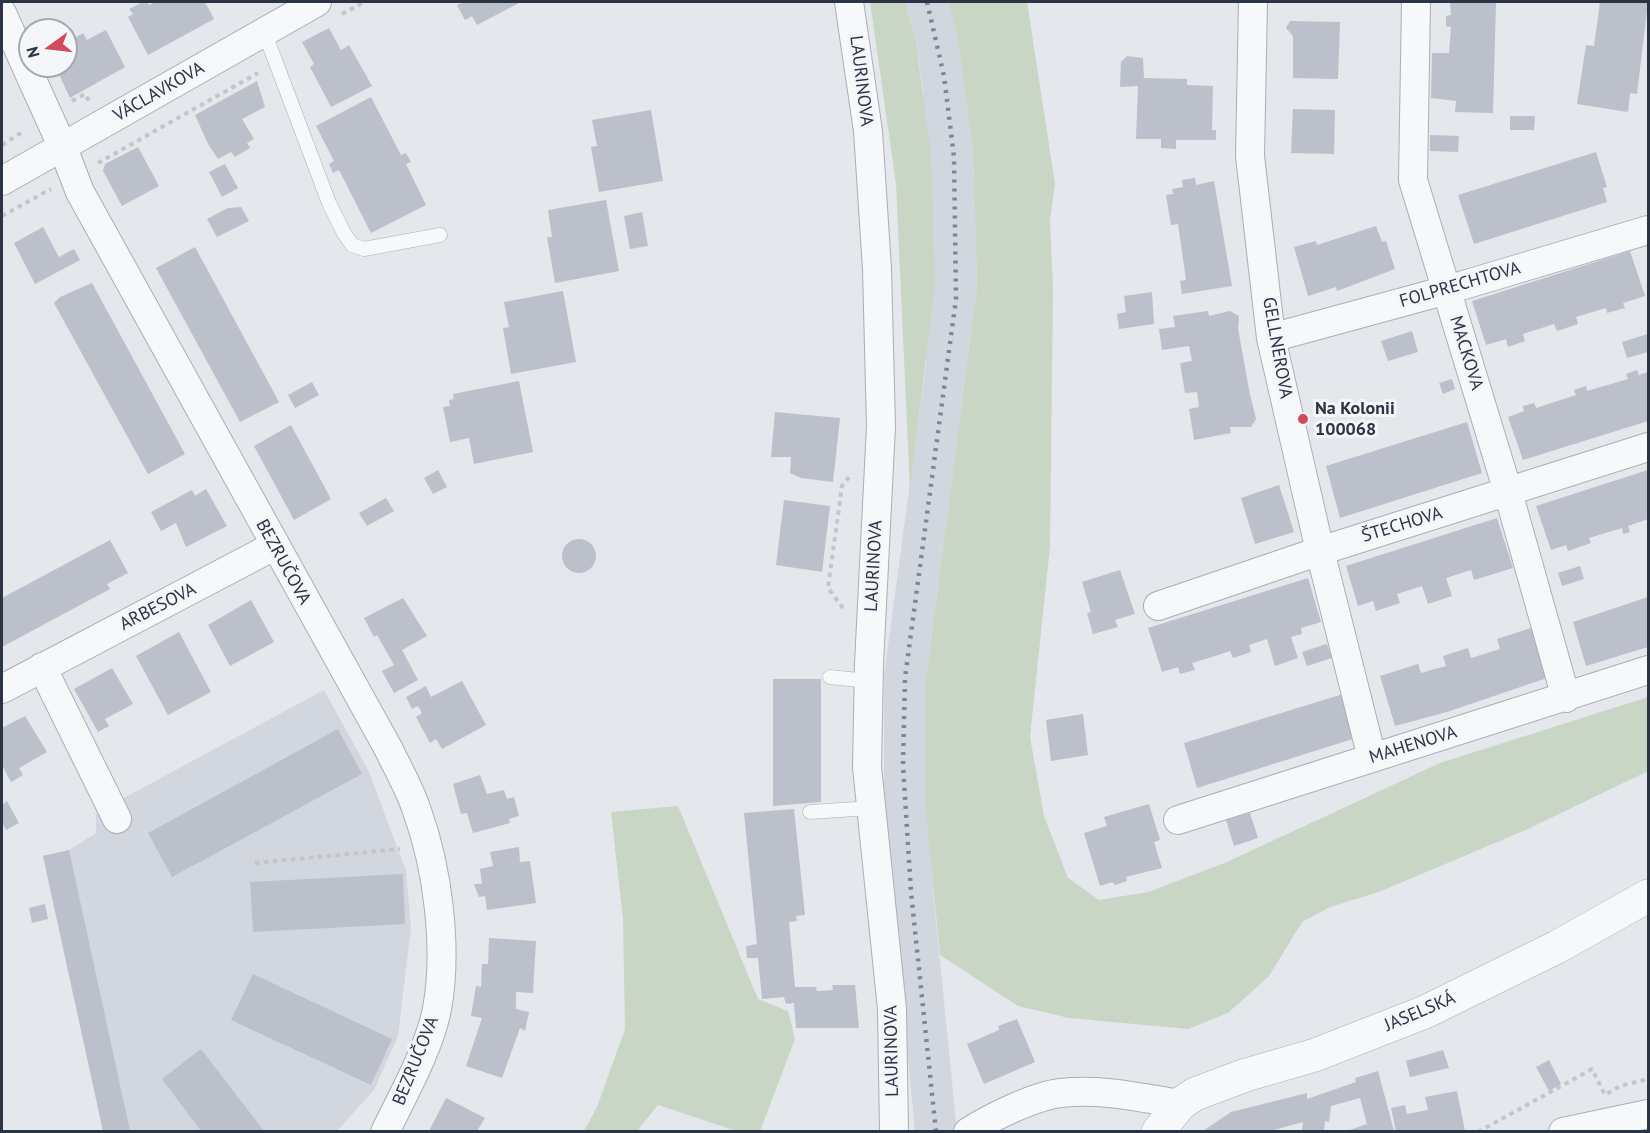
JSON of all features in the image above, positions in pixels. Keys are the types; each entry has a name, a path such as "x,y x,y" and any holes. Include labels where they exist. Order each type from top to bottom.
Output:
{"street":[{"name":"LAURINOVA","path":"849,2 868,131 877,269 881,426 868,681 867,767 892,1009 894,1131"},
{"name":"GELLNEROVA","path":"1253,2 1250,156 1271,338 1320,551 1372,758"},
{"name":"MACKOVA","path":"1416,2 1413,180 1508,492 1566,698"},
{"name":"VÁCLAVKOVA","path":"2,181 264,31 326,9"},
{"name":"BEZRUČOVA","path":"2,13 63,148 80,192 274,546 388,748 417,810 427,846 442,938 437,1010 412,1078 385,1131"},
{"name":"FOLPRECHTOVA","path":"1271,338 1447,290 1648,230"},
{"name":"ŠTECHOVA","path":"1158,606 1320,551 1648,447"},
{"name":"ARBESOVA","path":"2,689 274,546"},
{"path":"42,667 117,819"},
{"name":"MAHENOVA","path":"1178,820 1648,670"},
{"name":"JASELSKÁ","path":"1158,1131 1180,1104 1214,1086 1315,1055 1425,1012 1557,947 1648,896"},
{"path":"968,1131 995,1115 1060,1093 1098,1092 1180,1104"},
{"path":"1563,1131 1648,1114"}],"lane":[{"path":"264,31 329,203 352,245 364,249 440,235"},
{"path":"830,677 868,681"},
{"path":"810,812 871,808"}],"path":[{"path":"326,9 364,2"},
{"path":"2,216 53,188 61,202 80,192 102,179 94,165 267,68 276,59"},
{"path":"69,102 85,94 91,104"},
{"path":"846,612 828,588 842,486 855,468"},
{"path":"255,863 427,846"},
{"path":"1478,1131 1592,1069 1605,1095 1620,1086 1648,1079"}],"shaded area":[{"path":"905,2 948,2 957,34 973,152 977,286 926,679 933,891 957,1132 915,1131 884,814 884,676 926,364 923,88 916,42"},
{"path":"324,690 369,772 406,871 411,927 398,1036 374,1090 337,1131 103,1131 43,856 69,850 96,833 96,813"}],"green space":[{"path":"870,2 905,2 916,42 931,156 935,284 910,489 896,184"},
{"path":"948,2 1027,2 1055,184 1050,219 1053,288 1050,546 1030,737 1044,816 1068,878 1099,900 1148,892 1227,862 1440,763 1648,697 1648,771 1528,829 1379,892 1330,907 1302,922 1269,976 1228,1013 1188,1029 1069,1018 1018,1006 940,955 926,812 926,679 977,286 973,152 957,34"},
{"path":"678,806 758,999 788,1011 795,1039 760,1131 736,1131 658,1105 637,1131 584,1131 597,1107 625,1029 623,919 611,812"}],"building":[{"path":"143,2 149,5 156,2 205,2 214,19 148,55 128,17 133,14 129,9"},
{"path":"464,2 521,2 477,25 472,16 465,20 457,5"},
{"path":"1450,2 1496,2 1493,113 1455,112 1456,101 1431,98 1432,53 1449,53 1451,27 1446,26 1446,16 1451,15"},
{"path":"1600,2 1648,2 1637,94 1630,93 1628,112 1577,104 1586,45 1594,46"},
{"path":"1290,21 1340,22 1338,79 1293,78 1293,36 1286,28"},
{"path":"329,28 341,50 349,45 372,86 331,107 310,67 314,64 302,42"},
{"path":"106,30 125,67 70,98 61,78 78,78 78,36 83,33 87,40"},
{"path":"1127,56 1143,58 1144,78 1187,79 1187,85 1213,86 1212,130 1216,130 1216,140 1176,140 1176,149 1161,148 1161,139 1136,139 1138,86 1120,87 1121,62"},
{"path":"257,81 265,107 242,119 254,139 247,143 250,148 235,157 231,152 218,159 208,144 195,115"},
{"path":"371,97 401,155 406,153 411,162 406,164 426,205 371,233 339,170 333,173 329,164 334,161 316,126"},
{"path":"1293,109 1335,110 1334,154 1291,153"},
{"path":"651,110 663,181 599,192 591,147 597,146 592,120"},
{"path":"1510,116 1535,116 1534,130 1510,130"},
{"path":"1430,135 1459,136 1458,152 1430,151"},
{"path":"138,147 159,186 122,206 103,171 105,164"},
{"path":"1596,152 1607,187 1603,188 1607,202 1474,244 1458,195"},
{"path":"225,164 238,188 222,197 209,172"},
{"path":"1195,178 1196,185 1214,181 1232,286 1182,294 1180,281 1186,280 1178,224 1171,225 1166,195 1173,194 1172,189 1183,187 1182,180"},
{"path":"606,200 619,271 555,283 547,237 552,237 548,210"},
{"path":"241,207 249,221 217,237 207,219 228,208"},
{"path":"642,212 648,246 630,249 624,216"},
{"path":"1376,226 1382,242 1386,241 1395,269 1337,291 1336,287 1308,296 1294,247 1316,241 1317,245"},
{"path":"43,227 59,257 74,249 80,260 35,284 14,243"},
{"path":"195,247 279,402 240,422 156,268"},
{"path":"1630,251 1645,296 1623,303 1625,308 1607,313 1606,308 1576,317 1578,324 1557,331 1554,324 1523,334 1525,341 1508,347 1506,339 1486,345 1472,301"},
{"path":"92,283 185,454 148,474 54,303 60,297"},
{"path":"563,291 576,362 511,374 503,328 509,327 504,302"},
{"path":"1152,292 1154,324 1119,329 1117,314 1126,312 1124,296"},
{"path":"1208,311 1209,316 1230,311 1239,316 1238,328 1256,419 1251,427 1230,427 1231,433 1194,440 1189,409 1199,407 1197,392 1185,393 1180,363 1192,361 1189,346 1162,350 1159,329 1175,327 1173,316"},
{"path":"1412,331 1418,352 1388,361 1381,341"},
{"path":"1648,334 1648,352 1627,358 1622,342"},
{"path":"1637,370 1639,375 1648,372 1648,421 1523,460 1508,417 1524,411 1523,406 1534,403 1536,408 1576,395 1574,390 1586,386 1587,391 1628,379 1626,374"},
{"path":"1452,379 1455,389 1443,394 1439,383"},
{"path":"519,381 533,452 474,464 469,438 450,442 443,407 450,406 449,400 454,399 453,394"},
{"path":"312,382 319,395 295,408 288,395"},
{"path":"775,412 840,418 833,482 801,478 790,473 791,457 771,457"},
{"path":"1467,422 1482,473 1340,518 1326,466"},
{"path":"291,425 331,499 294,520 254,446"},
{"path":"438,470 447,487 433,494 424,478"},
{"path":"1648,470 1648,519 1628,526 1630,532 1623,534 1622,528 1589,538 1591,543 1568,551 1566,545 1551,550 1536,506"},
{"path":"1279,485 1294,532 1255,544 1241,498"},
{"path":"206,489 227,526 186,547 176,523 161,531 151,512 192,490 195,496"},
{"path":"386,498 394,511 367,526 359,513"},
{"path":"784,500 830,506 822,572 776,565"},
{"path":"1497,518 1513,568 1474,580 1471,570 1446,578 1452,596 1428,604 1422,586 1397,594 1400,603 1376,611 1373,601 1358,606 1346,566"},
{"path":"579,539 591,544 596,556 591,568 579,573 567,568 562,556 567,544"},
{"path":"110,540 128,573 107,584 110,589 2,647 2,598"},
{"path":"1580,566 1584,579 1562,586 1558,573"},
{"path":"1120,570 1135,614 1115,620 1118,627 1093,634 1087,613 1091,612 1082,582"},
{"path":"1308,578 1321,622 1301,628 1302,634 1291,637 1298,658 1275,666 1267,639 1249,645 1251,652 1233,658 1230,651 1192,663 1195,670 1180,674 1178,667 1162,672 1148,628"},
{"path":"1648,597 1648,647 1586,666 1573,622"},
{"path":"403,598 427,636 402,650 418,680 394,693 382,671 394,665 377,635 374,637 364,618"},
{"path":"251,600 274,642 230,666 208,625"},
{"path":"1531,628 1547,678 1447,712 1395,726 1380,676 1418,664 1421,673 1446,666 1443,656 1468,648 1471,658 1500,649 1497,639"},
{"path":"179,632 211,692 168,715 136,656"},
{"path":"1327,644 1332,658 1307,666 1302,652"},
{"path":"112,668 133,704 105,719 109,726 98,732 74,689"},
{"path":"773,679 821,679 821,802 773,806"},
{"path":"462,681 486,725 442,749 436,739 430,743 416,717 422,713 418,706 412,709 406,697 426,686 431,697"},
{"path":"1343,694 1356,738 1197,788 1184,743"},
{"path":"1083,714 1088,755 1051,761 1046,720"},
{"path":"25,716 47,752 19,768 23,775 11,782 2,765 2,728"},
{"path":"338,729 362,774 172,877 148,833"},
{"path":"480,775 487,794 504,790 507,799 514,797 519,816 509,819 510,823 473,833 467,813 461,814 453,784"},
{"path":"7,801 19,823 6,830 2,822 2,805"},
{"path":"1149,804 1160,840 1154,842 1162,868 1126,877 1127,881 1115,885 1112,882 1100,886 1084,833 1107,826 1104,817"},
{"path":"794,809 805,915 796,916 797,921 789,922 795,987 816,987 817,991 833,990 832,985 855,985 859,1028 796,1028 794,1003 786,1004 784,997 762,999 758,958 747,958 746,946 757,944 744,813"},
{"path":"1250,813 1258,838 1234,846 1226,820"},
{"path":"519,847 520,862 530,861 536,903 487,910 485,896 479,897 474,884 482,884 480,869 493,866 490,852"},
{"path":"69,850 130,1131 103,1131 43,856"},
{"path":"403,874 405,924 253,932 250,882"},
{"path":"45,904 48,919 32,923 29,908"},
{"path":"489,938 536,941 533,993 516,992 516,1009 529,1012 525,1031 520,1028 502,1078 466,1066 482,1018 471,1016 476,986 481,987 482,964 488,964"},
{"path":"253,974 392,1039 371,1085 231,1020"},
{"path":"1017,1019 1035,1062 984,1084 967,1044 999,1030 998,1026"},
{"path":"201,1049 264,1131 201,1131 162,1079"},
{"path":"1443,1050 1449,1068 1410,1077 1406,1061"},
{"path":"1549,1060 1561,1084 1549,1091 1536,1067"},
{"path":"1378,1071 1394,1131 1347,1131 1367,1124 1360,1098 1331,1106 1329,1122 1325,1121 1324,1131 1302,1131 1303,1122 1270,1131 1203,1131 1231,1112 1307,1093 1307,1099 1356,1082 1355,1078"},
{"path":"1457,1091 1465,1131 1396,1131 1391,1108 1405,1105 1407,1114 1428,1110 1425,1097"},
{"path":"446,1098 485,1118 477,1131 429,1131"}],"railway":[{"path":"927,2 944,76 954,157 956,299 905,678 903,765 911,892 936,1132"}],"place":[{"name":"Na Kolonii 100068","path":"1303,419"}]}
